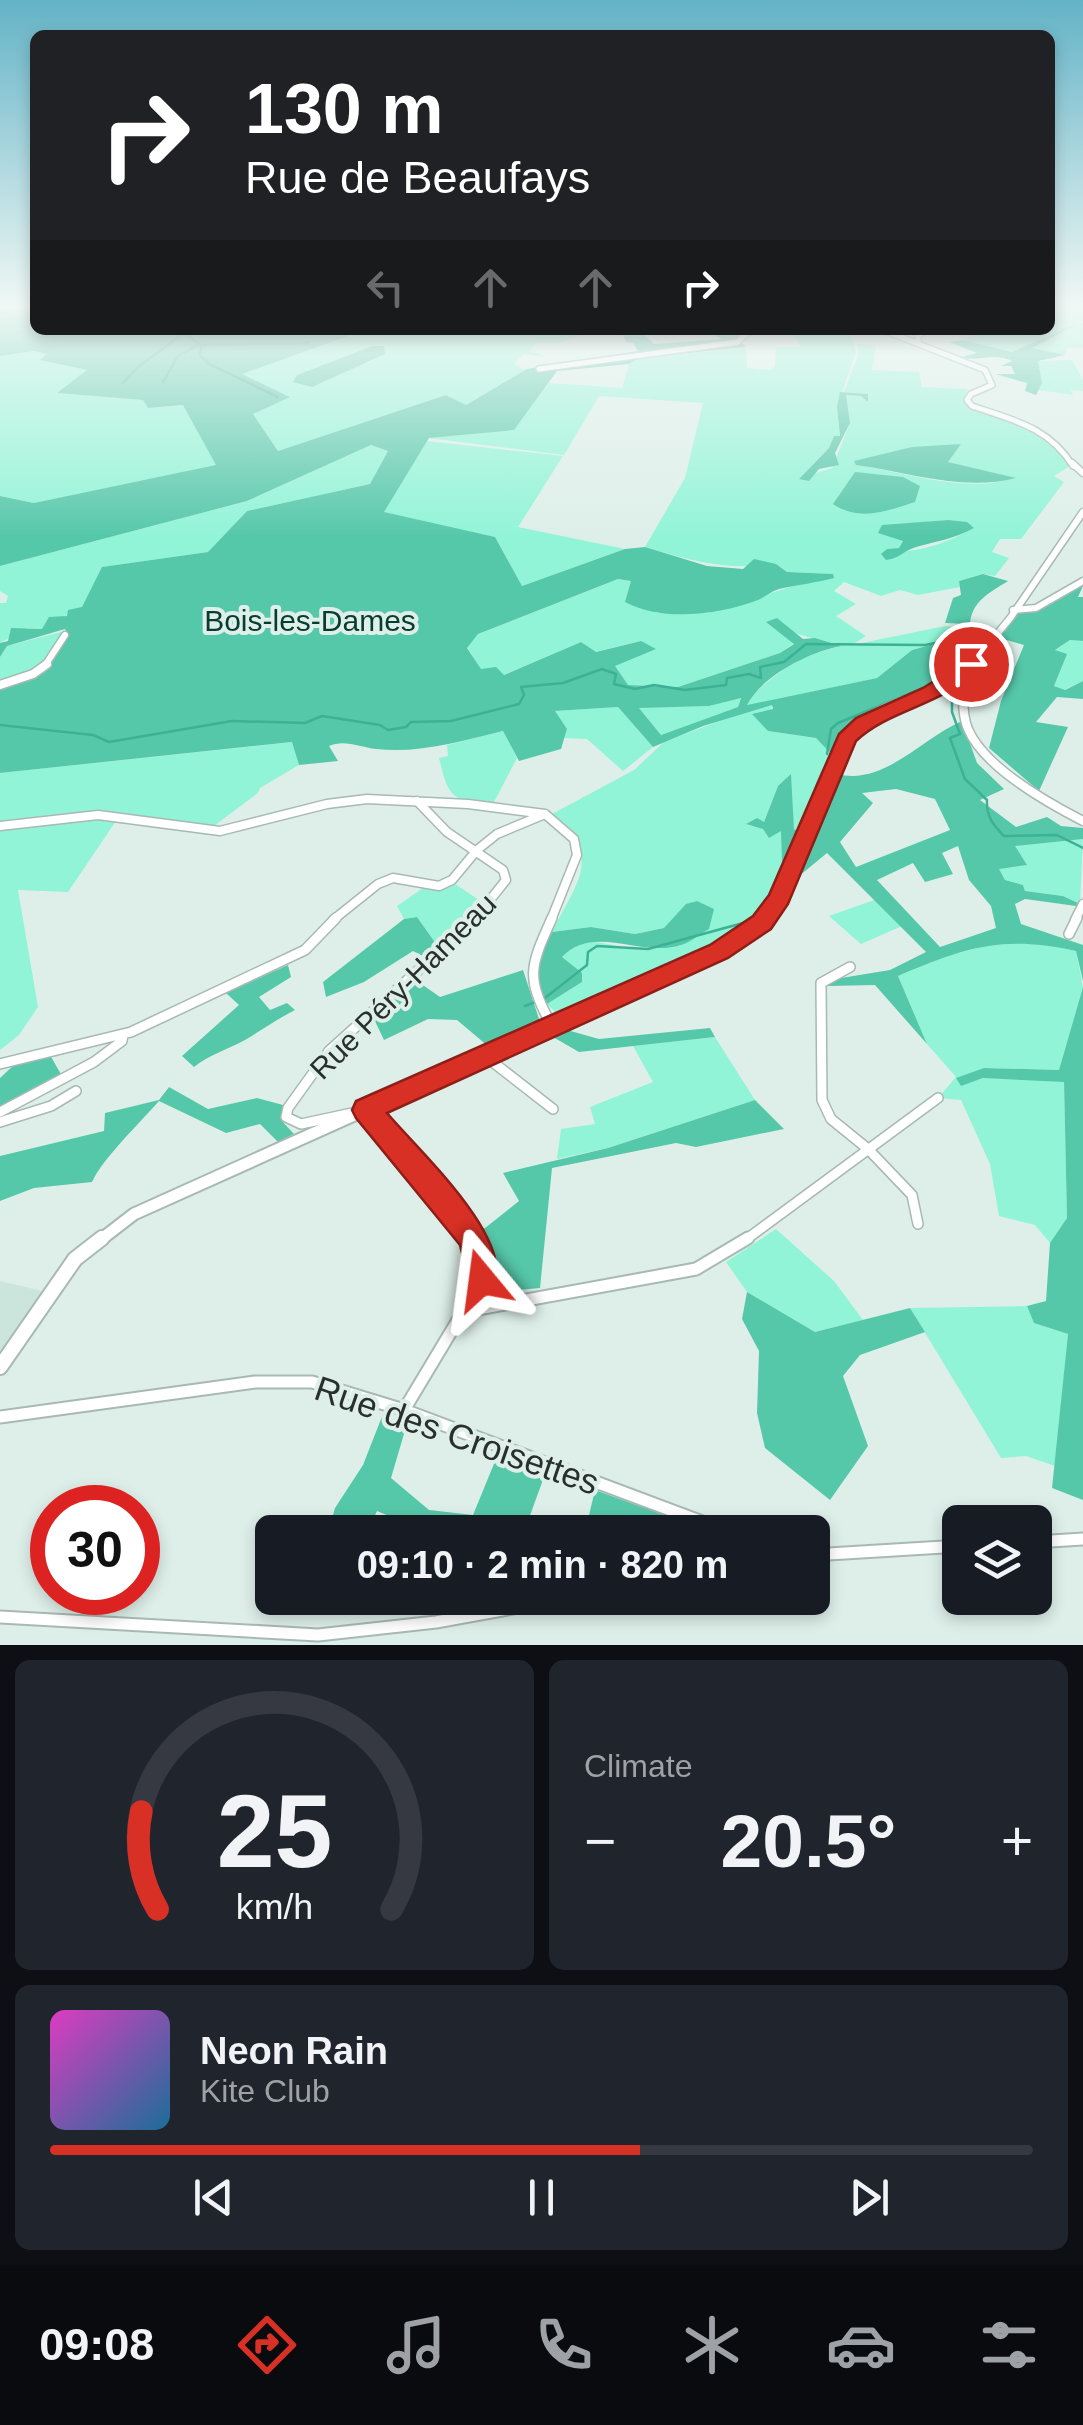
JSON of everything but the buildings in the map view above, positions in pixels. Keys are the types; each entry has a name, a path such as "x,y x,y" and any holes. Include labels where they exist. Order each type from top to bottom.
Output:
{"street":[{"path":"992,383 971,394 967,400 972,406 1036,427 1061,446 1075,469 1083,473"},
{"path":"0,1367 76,1259 122,1223 719,951 762,922 780,898 796,863 846,738 863,723 961,676 1083,512"},
{"path":"1013,610 1036,608 1083,582"},
{"path":"0,685 52,664 65,635"},
{"path":"961,676 964,718 974,742 1046,802 1083,822"},
{"path":"0,826 98,815 220,831 341,802 417,802 545,814 574,839 577,855 574,873 533,959 535,995 552,1026"},
{"name":"Rue Péry-Hameau","path":"361,1111 301,1124 286,1117 288,1108 328,1052 450,946 492,902 506,880 503,870 426,815 417,802"},
{"name":"Rue Péry-Hameau","path":"122,1034 230,988 305,950 342,910 378,884 392,878 439,886 452,880 476,850 497,834 545,814"},
{"path":"1069,934 1083,904"},
{"path":"850,967 821,983 822,1100 831,1118 868,1149 912,1195 918,1224"},
{"path":"0,1064 122,1034 122,1041 94,1062 0,1112"},
{"path":"486,1056 553,1109"},
{"path":"0,1122 51,1106 76,1091"},
{"path":"461,1312 696,1268 728,1253 938,1098"},
{"path":"361,1111 472,1236 482,1262 482,1280 404,1410"},
{"path":"482,1280 494,1295 522,1300"},
{"name":"Rue des Croisettes","path":"0,1417 254,1382 312,1382 404,1410 684,1515"},
{"path":"1052,1541 1083,1539"},
{"path":"830,1555 942,1547"},
{"path":"0,1617 317,1640 474,1615"}],"shaded area":[{"path":"0,1281 42,1291 0,1358"}],"green space":[{"path":"0,383 71,383 58,393 143,400 148,408 184,405 217,466 34,503 0,496"},
{"name":"Bois-les-Dames","path":"70,383 260,383 290,397 253,414 278,451 446,395 466,405 504,383 548,383 514,430 429,438 384,512 495,537 522,586 625,549 645,547 707,566 743,569 754,559 776,564 787,572 833,574 834,578 779,589 726,609 691,614 656,612 625,602 631,581 618,579 478,634 467,648 481,669 496,667 504,675 581,642 596,652 641,641 656,649 615,666 628,685 678,687 780,653 794,644 766,622 777,618 803,639 815,638 841,646 815,654 775,675 747,705 877,678 912,650 944,641 960,642 945,651 945,664 964,672 863,723 834,757 816,738 768,731 752,714 773,709 772,705 703,726 653,747 618,707 555,711 567,729 561,749 519,761 503,731 408,750 335,744 329,746 338,761 299,765 292,742 0,773 0,685 45,672 69,636 65,629 7,646 0,657 0,643 8,641 11,628 42,629 49,617 67,616 68,610 82,607 102,567 208,552 247,511 370,484 388,451 371,445 247,501 0,566 0,496 34,503 216,465 183,405 148,408 143,400 57,393","holes":["741,698 738,707 661,735 639,708 709,706"]},
{"path":"260,383 307,383 312,387 320,383 506,383 466,405 446,395 278,451 253,414 288,396"},
{"path":"549,383 622,388 624,383 845,383 837,407 840,436 834,436 829,448 800,478 832,468 850,423 845,395 867,394 844,392 848,383 921,383 922,387 968,389 964,401 985,414 1025,423 1065,454 1065,462 1070,466 1054,476 1064,482 1021,539 1000,539 992,552 1009,558 995,576 983,574 959,581 960,587 918,595 900,590 881,596 844,582 834,591 856,604 836,616 866,636 852,645 945,626 986,631 974,641 944,641 912,650 877,678 745,706 763,685 787,668 838,647 767,622 794,643 780,653 678,687 628,685 614,666 641,641 595,652 581,642 503,675 481,670 467,647 478,634 618,579 631,581 656,613 707,613 832,574 787,572 776,564 710,563 645,547 685,478 703,403 599,396 564,455 428,438 513,430","holes":["960,445 947,462 1013,478 956,483 856,465","948,520 973,528 943,542 897,551 887,549 899,548 903,541 882,526"]},
{"path":"1027,383 1042,383 1036,395 1025,391"},
{"path":"1042,383 1083,383 1083,391 1071,390 1073,395 1038,390"},
{"path":"840,392 868,394 868,402 861,396 846,395 850,423 835,453 839,465 819,469 809,481 799,479 829,448 834,436 840,436"},
{"path":"427,441 563,456 518,527 625,549 522,586 495,537 387,515 384,511"},
{"path":"961,444 948,462 1016,478 956,482 856,465 854,461 912,447"},
{"path":"371,445 388,451 370,484 247,511 208,552 103,567 82,607 42,629 27,628 0,643 0,603 6,603 8,596 0,591 0,566 247,501"},
{"path":"855,472 903,477 920,486 915,502 863,514 833,504"},
{"path":"967,522 974,528 898,557 886,560 881,554 899,548 903,541 878,533 882,525"},
{"path":"983,574 1008,581 978,603 970,624 945,623 953,598 961,595 959,581"},
{"path":"1083,586 1078,597 1083,597 1083,641 1070,640 1055,650 1067,654 1054,686 1065,690 1083,681 1083,699 1057,697 1036,722 1068,727 1039,791 989,748 1001,701 1024,645 996,637 1015,612 1031,613"},
{"path":"61,632 61,641 49,664 0,683 0,657 7,646"},
{"path":"1070,640 1083,641 1083,681 1064,690 1054,686 1066,654 1054,651"},
{"path":"741,697 738,707 661,735 638,707 709,706"},
{"path":"772,705 768,731 816,738 834,757 804,835 794,829 790,802 778,786 764,822 748,825 782,830 782,861 789,874 769,907 754,924 710,953 559,1016 547,1004 582,982 581,973 561,957 570,949 586,942 636,948 680,946 664,928 635,934 591,927 552,932 577,883 581,857 568,830 552,814 634,770 664,742 748,710"},
{"path":"618,707 653,747 623,771 587,739 564,738 567,729 554,711"},
{"path":"962,721 977,763 1004,789 980,800 1016,827 1047,817 1061,826 1083,828 1083,839 1015,846 1027,865 999,869 1005,880 1023,885 1025,891 1063,896 1080,904 1025,899 1015,904 1021,924 1083,945 1083,981 1076,951 1050,946 985,947 922,966 898,976 927,1044 875,985 828,986 835,979 890,970 926,952 827,853 793,881 837,774 854,776 887,767","holes":["896,789 935,799 950,830 856,867 840,842 873,803 862,793","958,846 969,880 991,906 996,928 940,947 877,880 913,863 925,882 953,874 942,853"]},
{"path":"503,731 517,758 493,804 454,795 439,758 448,756 447,745"},
{"path":"293,742 299,765 260,788 214,826 100,811 0,822 0,773"},
{"path":"791,774 794,829 804,835 789,874 782,861 781,831 769,838 763,829 746,824 757,818 764,822 778,786"},
{"path":"78,819 116,821 68,892 18,890 38,1007 19,1035 0,1050 0,828"},
{"path":"1083,839 1080,904 1063,896 1025,891 1023,885 1005,880 998,868 1026,865 1014,846"},
{"path":"455,884 485,904 439,948 417,917 404,919 397,906 423,888 448,888"},
{"path":"877,899 902,926 861,944 829,916"},
{"path":"697,901 714,909 709,929 685,944 650,948 603,942 574,947 562,957 582,973 582,982 547,1004 538,984 537,967 552,932 591,927 635,934 664,928 686,904"},
{"path":"417,917 439,948 427,958 413,951 364,982 326,997 323,982 404,919"},
{"path":"1003,941 1076,951 1083,987 1059,1070 984,1068 961,1085 983,1078 1064,1081 1067,1219 1050,1243 1035,1225 999,1216 990,1164 961,1100 938,1098 956,1077 927,1044 898,976 944,957"},
{"path":"288,965 291,977 259,997 270,1010 287,1003 295,1010 194,1067 182,1056 239,1005 226,993"},
{"path":"523,970 540,1022 489,1047 457,1020 428,1019 384,1040 373,1017 417,981 440,997"},
{"path":"1083,987 1083,1500 1052,1488 1068,1334 1034,1323 1027,1306 1046,1301 1050,1243 1067,1218 1064,1082 983,1078 961,1086 956,1078 984,1068 1059,1070"},
{"path":"560,1028 599,1039 710,1028 715,1037 579,1052 546,1033"},
{"path":"715,1037 755,1100 608,1148 557,1159 561,1129 595,1124 590,1107 653,1082 633,1046"},
{"path":"50,1055 62,1076 0,1111 0,1078 15,1064"},
{"path":"169,1087 208,1109 257,1098 283,1105 282,1121 294,1134 278,1142 260,1124 226,1133 159,1101 92,1182 34,1188 0,1201 0,1156 104,1131 105,1113 159,1100"},
{"path":"755,1100 784,1129 696,1147 676,1143 552,1168 540,1288 505,1291 485,1263 476,1239 431,1179 437,1175 478,1228 485,1228 519,1201 503,1173 608,1148"},
{"path":"776,1229 834,1281 863,1320 815,1332 747,1292 726,1262"},
{"path":"747,1292 815,1332 910,1308 925,1332 860,1355 843,1376 868,1446 830,1500 765,1448 757,1413 759,1351 742,1319"},
{"path":"1027,1306 1035,1323 1068,1334 1055,1466 1026,1456 1001,1458 910,1308"},
{"path":"383,1414 406,1427 391,1478 429,1510 473,1515 386,1515 377,1511 375,1515 333,1515 363,1465"},
{"path":"498,1454 544,1477 530,1515 473,1515"},
{"path":"595,1490 664,1515 589,1515"}],"waterway":[{"path":"248,383 278,397"},
{"path":"0,725 93,735 109,742 232,721 305,723 322,716 380,725 388,730 406,727 411,722 451,721 519,704 524,695 521,687 563,683 602,669 616,674 614,684 635,689 654,685 685,690 726,685 727,678 749,674 761,678 760,667 784,662 806,644 925,645 986,633"},
{"path":"827,754 831,729 838,723 938,682 959,666"},
{"path":"952,689 952,712 960,734 950,738 965,779 987,800 989,816 997,828 1004,836 1057,835 1083,848"},
{"path":"545,998 587,965 588,952 597,946 648,949 754,920"},
{"path":"525,1006 538,1001"}],"route":[{"path":"482,1280 482,1262 472,1236 366,1110 719,951 762,922 780,898 796,863 846,738 863,723 961,676 971,664"}]}
